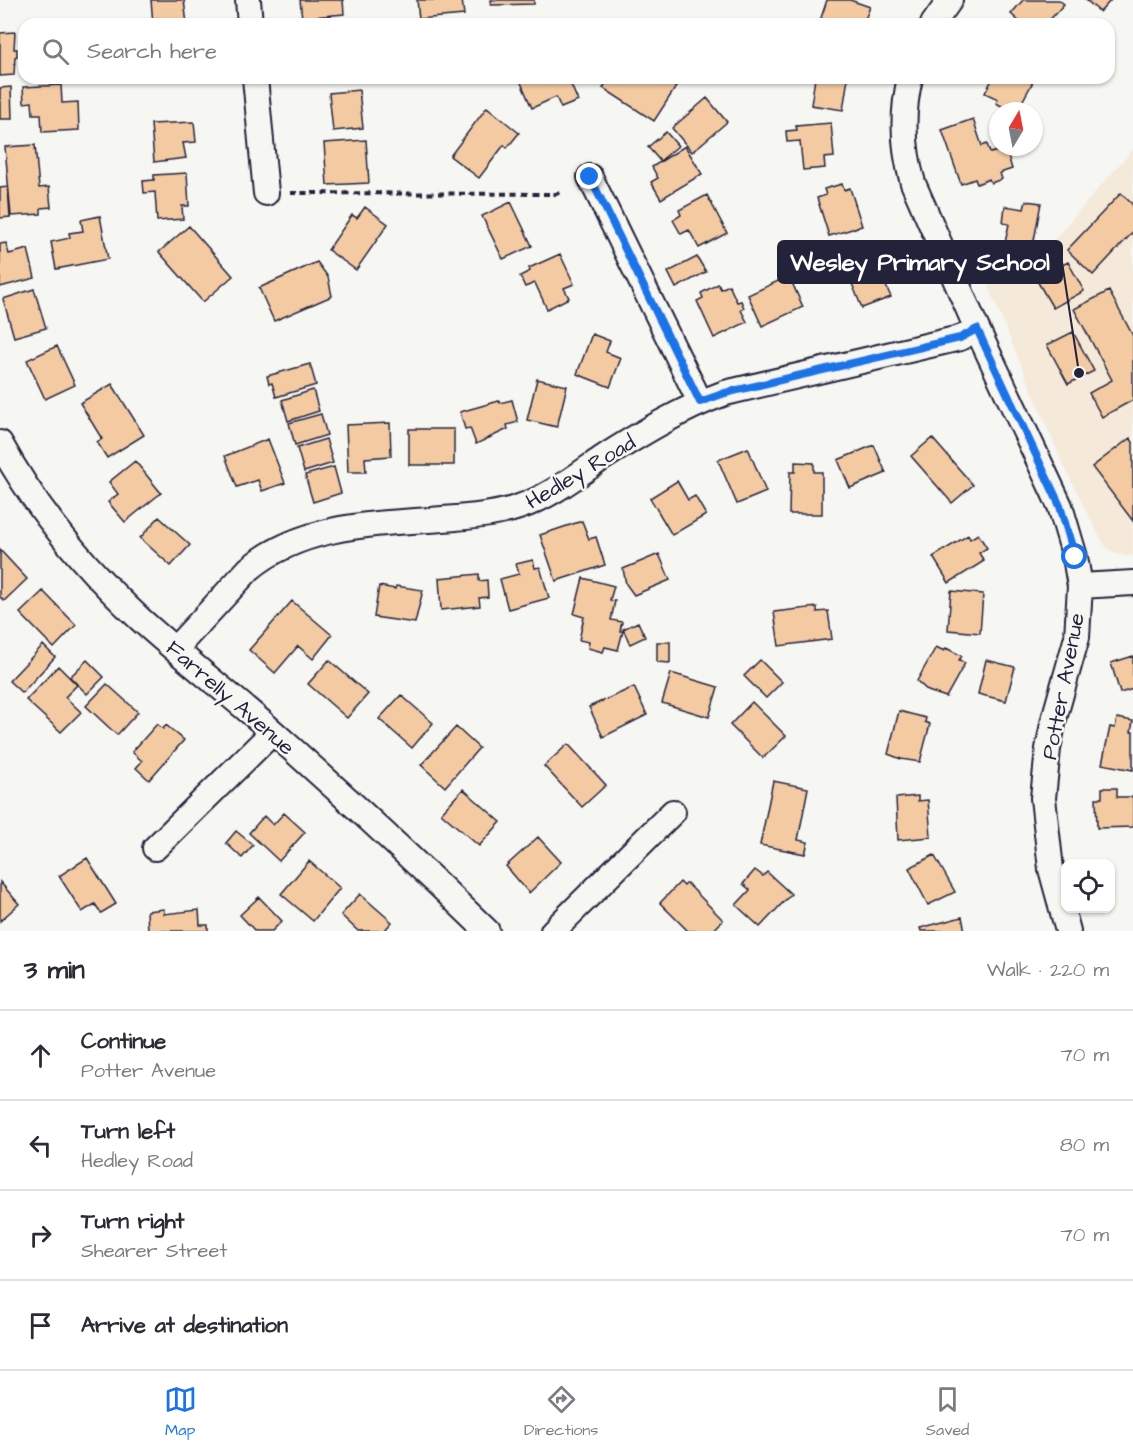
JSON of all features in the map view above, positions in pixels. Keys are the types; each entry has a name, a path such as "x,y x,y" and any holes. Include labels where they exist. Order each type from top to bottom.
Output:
{"street":[{"path":"248,0 250,18"},
{"path":"256,84 266,194"},
{"name":"Potter Avenue","path":"909,84 905,115 906,158 923,205 977,329 1060,506 1075,557 1080,586 1077,637 1054,719 1048,749 1043,798 1051,869 1068,931"},
{"path":"590,177 700,402"},
{"name":"Hedley Road","path":"175,649 249,569 292,541 337,529 476,516 519,507 554,490 618,448 700,402 725,393 960,338 977,329"},
{"name":"Farrelly Avenue","path":"0,442 8,479 111,590 411,857 487,931"},
{"path":"1080,586 1133,583"},
{"path":"155,848 273,732"},
{"path":"553,931 673,812"}],"path":[{"path":"291,194 556,194 563,191"}],"shaded area":[{"path":"1133,149 1133,556 1125,556 1109,550 1099,536 1061,460 988,286 1031,266"}],"building":[{"path":"151,0 184,0 186,18 152,18"},
{"path":"300,0 343,0 344,14 302,18"},
{"path":"417,0 462,0 464,15 419,18"},
{"path":"491,0 534,0 534,4 491,5"},
{"path":"827,0 850,0 870,7 865,18 821,18"},
{"path":"1023,0 1059,0 1064,4 1051,18 1015,18 1011,14"},
{"path":"1086,0 1111,0 1100,12"},
{"path":"15,32 14,49 17,49 17,56 15,57 14,75 0,76 0,33"},
{"path":"522,84 571,84 578,101 561,108 556,97 532,108"},
{"path":"605,84 671,84 676,87 654,121 603,88"},
{"path":"814,84 847,84 843,110 811,105"},
{"path":"990,84 1032,84 1022,102 996,102 998,99 985,93"},
{"path":"61,85 62,103 78,102 79,130 42,132 41,114 33,114 32,102 24,103 23,87"},
{"path":"11,87 12,119 0,119 0,88"},
{"path":"359,90 363,128 333,131 329,93"},
{"path":"707,98 727,122 692,152 672,128"},
{"path":"487,107 519,133 507,148 504,145 479,178 450,156"},
{"path":"973,119 982,146 987,144 989,156 1008,156 1012,169 1000,173 1002,179 991,183 989,179 977,184 975,179 961,184 942,130"},
{"path":"194,122 196,142 183,143 186,158 154,162 151,124"},
{"path":"831,123 834,157 824,158 825,168 803,170 800,141 787,142 786,131 797,130 796,126"},
{"path":"666,132 678,146 660,161 648,147"},
{"path":"366,140 369,183 327,185 324,143"},
{"path":"35,145 39,188 49,187 51,207 41,208 41,214 11,216 5,147"},
{"path":"685,146 702,174 661,199 651,182 658,178 652,167"},
{"path":"187,173 189,206 182,206 183,219 157,221 155,192 144,193 143,181 154,180 154,175"},
{"path":"842,184 844,190 850,188 862,226 829,236 817,198 826,195 824,189"},
{"path":"8,187 10,217 0,218 0,188"},
{"path":"1121,193 1133,205 1133,232 1093,275 1067,250"},
{"path":"707,195 727,233 699,248 689,230 681,234 673,220 681,215 679,210"},
{"path":"1026,201 1041,203 1030,262 1002,257 1009,224 1003,223 1005,206 1024,209"},
{"path":"511,202 532,246 503,259 482,216"},
{"path":"365,207 388,224 356,270 328,250 352,215 357,218"},
{"path":"100,216 108,259 56,269 51,242 70,238 69,233 83,231 81,220"},
{"path":"189,226 233,276 203,302 159,252"},
{"path":"6,243 9,254 28,249 35,278 0,287 0,244"},
{"path":"857,245 860,253 877,246 884,263 877,266 891,297 862,308 839,252"},
{"path":"560,254 574,284 564,288 569,298 547,309 535,283 525,287 520,276 530,271 529,268"},
{"path":"697,257 706,272 676,288 668,272"},
{"path":"317,262 328,277 332,296 274,321 259,288"},
{"path":"1068,262 1084,291 1053,308 1036,279"},
{"path":"789,276 803,307 762,326 748,295"},
{"path":"718,284 721,289 729,285 737,302 741,301 744,308 741,310 747,322 714,338 697,301 703,298 701,293"},
{"path":"34,289 46,328 14,337 3,299"},
{"path":"1109,291 1133,336 1133,400 1102,417 1089,393 1112,380 1074,309"},
{"path":"1073,332 1094,371 1068,384 1047,345"},
{"path":"592,334 610,341 606,352 621,358 610,387 577,374"},
{"path":"57,346 75,385 45,399 27,360"},
{"path":"310,364 316,385 276,397 272,383 269,384 267,376"},
{"path":"537,379 567,386 557,427 527,420"},
{"path":"112,384 144,435 107,458 97,442 102,439 80,403"},
{"path":"313,390 319,411 288,421 282,400"},
{"path":"512,400 518,422 507,425 508,429 476,444 470,428 465,429 460,412 499,401 500,403"},
{"path":"321,414 327,435 295,445 289,423"},
{"path":"390,423 391,456 365,458 366,472 348,472 346,425"},
{"path":"409,429 454,429 454,465 409,465"},
{"path":"932,438 973,485 952,503 911,456"},
{"path":"1130,438 1133,442 1133,521 1092,467"},
{"path":"268,439 285,483 262,491 258,480 237,487 225,456"},
{"path":"326,439 333,463 304,472 297,448"},
{"path":"874,445 886,473 850,488 838,460"},
{"path":"748,448 766,492 737,504 718,460"},
{"path":"135,461 161,493 125,522 108,502 118,494 109,482"},
{"path":"795,462 814,463 814,472 822,472 822,514 789,514 790,472 795,472"},
{"path":"334,467 341,493 313,502 305,475"},
{"path":"677,481 688,500 695,496 706,515 672,535 650,498"},
{"path":"159,517 190,545 171,566 140,538"},
{"path":"582,521 589,539 596,537 605,565 556,581 540,535"},
{"path":"978,534 987,548 979,553 984,561 949,583 933,557 968,535 970,539"},
{"path":"0,550 27,579 4,601 0,597"},
{"path":"659,554 670,580 634,595 626,584 623,569"},
{"path":"533,560 535,568 540,567 549,598 508,609 500,579 519,574 516,564"},
{"path":"479,574 479,581 487,580 488,597 479,598 480,606 441,610 439,578"},
{"path":"583,578 614,586 610,600 615,601 611,620 622,622 620,631 623,631 618,650 605,647 603,652 588,648 589,642 579,640 584,617 574,614"},
{"path":"379,586 423,590 415,623 374,617"},
{"path":"43,591 76,625 54,648 20,613"},
{"path":"951,591 983,594 980,633 948,630"},
{"path":"292,601 332,635 313,659 298,646 275,673 249,650"},
{"path":"817,607 817,612 828,611 832,639 779,646 774,612"},
{"path":"638,622 645,637 630,644 623,629"},
{"path":"657,642 670,642 670,663 657,662"},
{"path":"43,645 55,657 22,693 9,681"},
{"path":"936,647 944,651 946,648 962,656 959,660 965,663 946,697 928,691 917,681"},
{"path":"1133,656 1133,689 1120,693 1111,663"},
{"path":"87,660 104,677 87,694 70,677"},
{"path":"329,660 368,694 347,718 308,684"},
{"path":"760,660 782,682 766,698 744,676"},
{"path":"986,660 1015,667 1006,701 978,694"},
{"path":"58,666 77,685 65,697 81,712 61,732 26,700"},
{"path":"671,673 718,687 709,717 662,703"},
{"path":"107,684 138,712 117,735 86,706"},
{"path":"634,687 647,715 603,737 589,707"},
{"path":"401,695 433,723 412,748 379,719"},
{"path":"752,702 786,736 763,758 730,725"},
{"path":"899,711 926,718 925,722 930,724 920,762 888,754"},
{"path":"1117,718 1133,721 1131,732 1133,732 1133,770 1102,764 1110,727 1115,728"},
{"path":"157,724 163,729 166,725 184,740 149,780 136,768 142,761 132,752"},
{"path":"456,727 479,748 445,787 421,765"},
{"path":"568,744 606,785 582,807 544,766"},
{"path":"773,781 808,788 798,840 808,842 805,854 760,845"},
{"path":"1102,788 1117,788 1117,797 1133,797 1133,827 1097,828 1096,798 1102,798"},
{"path":"463,789 501,822 479,846 441,813"},
{"path":"918,796 918,801 928,800 931,837 898,840 896,798"},
{"path":"284,813 305,832 279,861 249,833 264,816 273,825"},
{"path":"236,831 253,845 242,858 226,843"},
{"path":"538,837 561,862 529,893 506,866"},
{"path":"934,855 955,892 928,905 909,868"},
{"path":"87,858 116,904 101,913 95,904 82,912 59,876"},
{"path":"309,861 340,888 313,921 281,894"},
{"path":"755,870 763,876 767,872 791,894 760,927 736,905 750,890 743,884"},
{"path":"0,882 19,904 0,921"},
{"path":"680,882 684,886 687,883 723,920 713,931 688,931 660,903"},
{"path":"360,894 392,922 384,931 358,931 341,915"},
{"path":"259,897 282,921 272,931 255,931 240,915"},
{"path":"164,909 164,914 199,910 200,925 208,925 208,931 148,931 147,911"},
{"path":"962,917 965,931 921,931 920,928"}],"place":[{"name":"Wesley Primary School","path":"1079,373"}],"route":[{"path":"590,177 700,402 725,393 960,338 977,329 1060,506 1075,557"}]}
